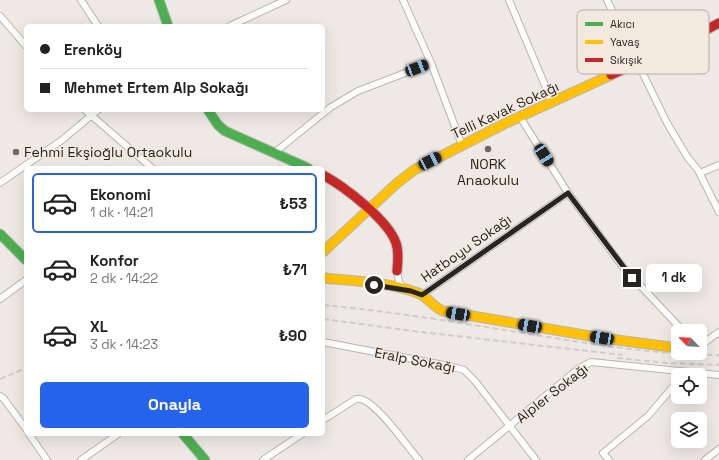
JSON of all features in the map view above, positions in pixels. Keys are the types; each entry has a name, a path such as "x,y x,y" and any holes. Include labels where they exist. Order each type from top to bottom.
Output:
{"street":[{"path":"81,0 97,24"},
{"path":"159,0 167,24"},
{"path":"234,24 286,0"},
{"path":"403,0 431,63 462,145"},
{"path":"509,0 552,102"},
{"path":"607,0 612,10"},
{"path":"0,16 24,44"},
{"name":"Telli Kavak Sokağı","path":"709,29 719,23"},
{"path":"325,112 358,91 431,63"},
{"name":"Telli Kavak Sokağı","path":"325,250 410,172 520,117 614,74"},
{"path":"644,74 672,131 688,158 700,173 719,212"},
{"path":"87,112 150,166"},
{"path":"25,166 62,140 96,112"},
{"path":"209,112 223,130 303,166"},
{"path":"274,153 325,112"},
{"path":"520,117 568,193 628,274 676,324"},
{"path":"700,173 719,165"},
{"path":"0,183 24,166"},
{"path":"325,176 340,184 386,227 395,240 398,252 397,271 399,282 405,290"},
{"name":"Hatboyu Sokağı","path":"325,278 386,286 422,295 568,193"},
{"path":"0,234 24,258"},
{"path":"386,286 393,281 397,271"},
{"path":"0,299 24,281"},
{"path":"422,295 437,308 443,311 602,338 671,348"},
{"path":"707,341 719,332"},
{"name":"Eralp Sokağı","path":"325,342 464,370 473,378 536,460"},
{"name":"Alpler Sokağı","path":"468,460 578,369 591,362 671,371"},
{"name":"Alpler Sokağı","path":"707,374 719,375"},
{"path":"609,460 603,453 648,416 671,389"},
{"path":"0,396 4,398 24,426"},
{"path":"325,419 355,400 363,398 385,418 419,460"},
{"path":"30,436 47,460"},
{"path":"81,460 115,436"},
{"path":"185,436 205,460"},
{"path":"263,460 299,436"},
{"path":"704,460 719,449"}],"railway":[{"path":"325,305 464,323 591,344 697,355 719,355"},
{"path":"325,319 421,332 623,355"},
{"path":"617,358 667,363 719,365"},
{"path":"0,379 24,369"}],"traffic: fast":[{"path":"159,0 167,24"},
{"path":"209,112 218,125 225,131 304,166"},
{"path":"0,234 24,258"},
{"path":"185,436 205,460"}],"traffic: slow":[{"path":"325,250 396,184 414,170 504,124 611,75"},
{"path":"325,278 371,282 407,289 422,295 443,311 602,338 671,347"}],"traffic: jam":[{"path":"709,28 719,23"},
{"path":"325,176 343,187 365,205 384,224 397,246 397,271"}],"place":[{"name":"NORK Anaokulu","path":"488,149"},
{"name":"Fehmi Ekşioğlu Ortaokulu","path":"16,152"}],"route":[{"path":"374,285 411,291 422,295 568,193 632,278"}]}
